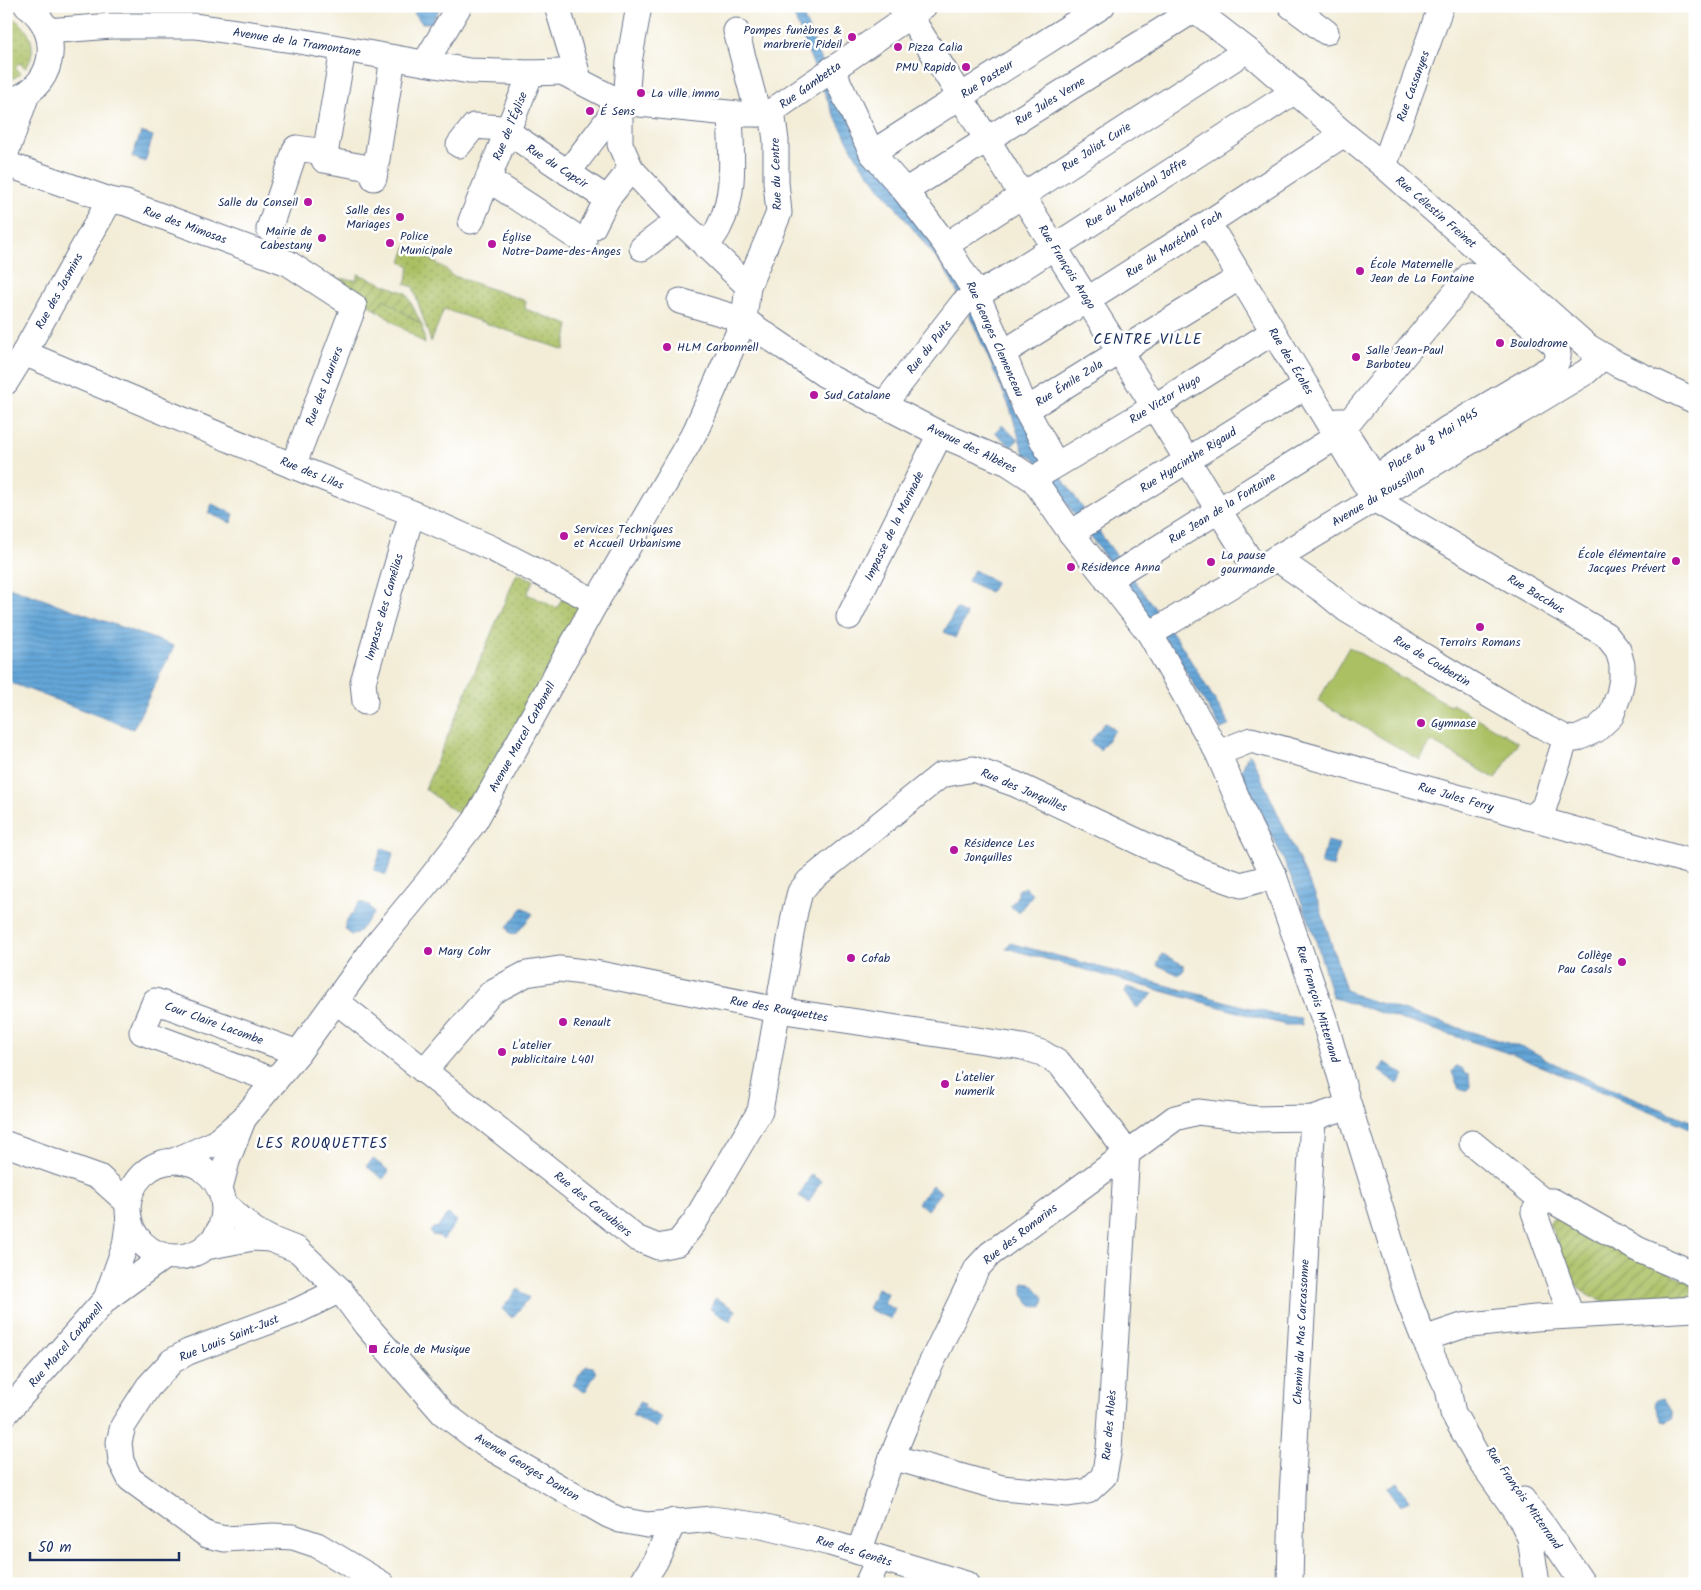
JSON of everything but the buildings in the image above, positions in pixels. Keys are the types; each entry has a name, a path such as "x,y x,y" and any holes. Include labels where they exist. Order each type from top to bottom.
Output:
{"street":[{"path":"6,153 17,97 38,84 46,72 50,59 47,31 41,20 27,6"},
{"path":"425,63 459,6"},
{"path":"557,6 578,79"},
{"name":"Rue Pasteur","path":"872,153 1102,6"},
{"path":"1291,6 1326,32"},
{"name":"Rue Cassanyes","path":"1384,166 1441,6"},
{"path":"642,8 628,62 620,144 631,169 679,220 748,286"},
{"name":"Rue François Arago","path":"912,9 961,96 1219,510 1266,564"},
{"name":"Rue Gambetta","path":"765,112 832,69 912,9"},
{"name":"Rue Célestin Freinet","path":"1199,10 1384,166 1595,351 1695,401"},
{"name":"Rue Jules Verne","path":"905,191 1199,10"},
{"name":"Avenue de la Tramontane","path":"47,31 112,26 195,26 299,41 469,71 562,72 623,102"},
{"name":"Rue du Centre","path":"736,31 776,141 776,182 779,213 748,286 744,320"},
{"path":"324,156 343,50"},
{"name":"Rue Joliot Curie","path":"946,244 1246,50"},
{"path":"269,229 296,148 374,174 393,58"},
{"name":"Rue Georges Clemenceau","path":"832,69 872,153 905,191 946,244 977,295 1026,410 1056,465"},
{"name":"Rue de l'Église","path":"471,221 508,132 539,72"},
{"name":"Rue du Maréchal Joffre","path":"977,295 1008,277 1295,91"},
{"path":"623,102 730,114 765,112"},
{"path":"568,173 584,149 623,102"},
{"path":"706,246 720,227 727,204 731,180 730,114"},
{"path":"459,145 474,126 502,128 508,132"},
{"name":"Rue du Capcir","path":"508,132 607,199"},
{"name":"Rue du Maréchal Foch","path":"1003,353 1344,134"},
{"name":"Rue des Mimosas","path":"6,164 110,200 126,203 288,263 354,306"},
{"path":"488,179 588,235 607,199 631,169"},
{"name":"Rue des Jasmins","path":"6,382 110,200"},
{"path":"642,248 679,220"},
{"name":"Rue des Écoles","path":"1208,223 1374,499"},
{"name":"Place du 8 Mai 1945","path":"1470,275 1554,344 1559,356 1557,362 1554,366 1447,429 1376,475 1372,473 1338,421 1350,421 1470,275"},
{"name":"Rue Émile Zola","path":"1026,410 1240,277"},
{"name":"Rue du Puits","path":"884,404 963,304 977,295"},
{"name":"Avenue des Albères","path":"680,301 744,320 825,375 940,434 1008,463 1034,480 1071,533 1150,634"},
{"name":"Rue des Lauriers","path":"293,466 354,306"},
{"name":"Avenue Marcel Carbonell","path":"174,1161 215,1143 244,1118 298,1053 378,941 427,883 475,821 596,602 696,430 744,320"},
{"name":"Rue Victor Hugo","path":"1056,465 1154,407 1273,332"},
{"name":"Avenue du Roussillon","path":"1150,634 1586,372 1595,351"},
{"name":"Rue des Lilas","path":"24,353 293,466 412,513 493,549 596,602"},
{"name":"Rue Hyacinthe Rigaud","path":"1071,533 1306,386"},
{"name":"Impasse de la Marinade","path":"849,618 940,434"},
{"name":"Rue Jean de la Fontaine","path":"1107,580 1336,437"},
{"path":"1034,480 1056,465"},
{"name":"Rue Bacchus","path":"1374,499 1606,635 1618,650 1622,665 1619,694 1611,716 1596,730 1576,739 1566,738"},
{"name":"Impasse des Camélias","path":"365,702 363,682 412,513"},
{"name":"Rue de Coubertin","path":"1266,564 1325,592 1347,610 1542,726 1566,738"},
{"name":"Rue François Mitterrand","path":"1150,634 1218,753 1249,826 1274,876 1324,1019 1409,1301 1424,1339 1448,1389 1453,1413 1479,1459 1520,1517 1530,1538 1537,1584"},
{"path":"1527,817 1535,815 1544,807 1566,738"},
{"name":"Rue Jules Ferry","path":"1218,753 1251,740 1695,863"},
{"name":"Rue des Jonquilles","path":"778,1010 800,892 809,881 941,775 973,769 1015,784 1201,871 1241,885 1274,876"},
{"name":"Rue des Rouquettes","path":"424,1070 492,992 526,974 560,969 600,974 778,1010 1023,1047 1042,1053 1060,1064 1127,1152"},
{"name":"Cour Claire Lacombe","path":"275,1081 142,1032 155,1001 298,1053"},
{"name":"Rue des Caroubiers","path":"336,1001 636,1238 658,1247 678,1243 694,1223 760,1111 778,1010"},
{"path":"1313,1118 1349,1106"},
{"name":"Rue des Romarins","path":"867,1584 869,1555 892,1457 928,1370 977,1268 990,1254 1174,1118 1198,1112 1256,1119 1313,1118"},
{"name":"Avenue Marcel Carbonell","path":"222,1196 227,1160 244,1118"},
{"name":"Chemin du Mas Carcassonne","path":"1290,1584 1292,1496 1313,1118"},
{"path":"1472,1143 1543,1201 1553,1201 1639,1250 1695,1274"},
{"path":"6,1144 99,1177 143,1174"},
{"name":"Rue des Aloès","path":"892,1457 1002,1488 1068,1494 1088,1491 1104,1476 1109,1449 1127,1152"},
{"path":"174,1161 188,1162 212,1176 222,1196 223,1220 217,1235 206,1247 193,1254 179,1257 165,1256 141,1242 133,1230 129,1210 131,1192 143,1174 162,1163 174,1161"},
{"path":"99,1177 129,1210"},
{"name":"Avenue Georges Danton","path":"222,1196 254,1230 270,1239 298,1250 340,1290 366,1325 444,1413 484,1444 620,1520 647,1524 712,1519 771,1528"},
{"path":"1543,1201 1534,1212 1571,1315"},
{"name":"Rue Marcel Carbonell","path":"106,1299 125,1246 129,1210"},
{"name":"Avenue Georges Danton","path":"206,1247 253,1238 270,1239"},
{"name":"Rue Marcel Carbonell","path":"6,1413 106,1299 165,1256"},
{"name":"Rue Louis Saint-Just","path":"340,1290 297,1311 188,1352 172,1361 148,1387 123,1426 119,1442 121,1461 130,1479 207,1535 225,1539 273,1536 293,1537 317,1545 382,1584"},
{"path":"1424,1339 1462,1326 1571,1315 1695,1309"},
{"name":"Rue François Mitterrand","path":"1448,1389 1463,1404 1498,1463 1545,1528 1581,1584"},
{"path":"641,1584 655,1562 674,1521"},
{"name":"Rue des Genêts","path":"771,1528 966,1584"},
{"path":"1546,1584 1564,1579 1581,1584"}],"green space":[{"path":"6,16 14,19 26,30 30,37 32,53 26,68 19,63 15,67 21,74 6,82"},
{"path":"407,245 446,269 451,275 526,301 525,309 569,325 564,350 444,309 431,342 413,287 405,284 410,266 401,262"},
{"path":"358,274 406,293 422,325 384,299 375,309 333,278 356,280"},
{"path":"384,298 422,325 425,344 375,309"},
{"path":"517,573 534,580 527,594 557,608 564,595 583,607 463,817 425,789"},
{"name":"Gymnase","path":"1349,647 1518,742 1496,779 1431,741 1420,760 1318,701"},
{"path":"1557,1218 1690,1283 1692,1288 1689,1298 1617,1304 1599,1300 1582,1291 1573,1282 1549,1223 1552,1219"}],"water":[{"path":"420,6 441,6 431,23 422,23 414,14"},
{"path":"790,6 799,6 823,63 952,261 1060,475 1180,643 1230,725 1221,729 1176,655 1033,457 1024,454 1010,408 967,309 944,268 858,160 831,109"},
{"path":"141,132 153,136 145,162 132,157"},
{"path":"1002,425 1018,440 1011,447 995,432"},
{"path":"212,504 234,514 231,523 208,513"},
{"path":"974,570 996,582 990,592 968,581"},
{"path":"6,586 174,646 133,729 6,681"},
{"path":"956,609 967,615 955,638 944,632"},
{"path":"1105,722 1115,730 1100,750 1090,742"},
{"path":"1248,754 1251,755 1319,904 1346,990 1360,997 1530,1050 1568,1071 1695,1123 1695,1130 1511,1054 1334,998 1315,938 1299,896 1241,773"},
{"path":"1327,841 1339,844 1333,867 1321,864"},
{"path":"382,848 394,852 386,875 374,870"},
{"path":"1024,887 1033,894 1019,912 1010,906 1018,895 1018,889"},
{"path":"360,902 369,905 374,913 357,934 351,935 345,929 345,924"},
{"path":"523,907 533,914 517,933 512,934 507,927"},
{"path":"1010,943 1276,1015 1301,1018 1302,1025 1285,1025 1006,948"},
{"path":"1162,954 1184,965 1184,970 1179,975 1157,965"},
{"path":"1127,987 1153,994 1137,1008 1125,993"},
{"path":"1385,1062 1404,1075 1398,1084 1379,1071"},
{"path":"1456,1066 1462,1068 1465,1074 1469,1075 1470,1087 1467,1090 1459,1089 1452,1072"},
{"path":"373,1159 389,1171 383,1179 366,1166"},
{"path":"811,1175 821,1181 809,1202 799,1196"},
{"path":"932,1185 941,1192 927,1210 918,1203"},
{"path":"448,1214 457,1221 443,1240 439,1236 432,1235 430,1231 438,1227"},
{"path":"1023,1282 1031,1283 1044,1298 1042,1307 1032,1306 1023,1295"},
{"path":"877,1288 888,1293 884,1304 895,1309 891,1319 868,1309"},
{"path":"518,1289 529,1298 512,1318 502,1309"},
{"path":"715,1298 736,1310 730,1321 710,1309"},
{"path":"585,1367 593,1367 596,1373 585,1392 573,1385"},
{"path":"1663,1398 1672,1411 1673,1419 1666,1423 1663,1422 1654,1404 1656,1400"},
{"path":"640,1402 644,1404 643,1407 662,1418 656,1428 632,1415"},
{"path":"1397,1482 1409,1500 1401,1506 1388,1488"}],"place":[{"name":"Pompes funèbres & marbrerie Pideil","path":"852,37"},
{"name":"Pizza Calia","path":"898,47"},
{"name":"PMU Rapido","path":"966,67"},
{"name":"La ville immo","path":"641,93"},
{"name":"É Sens","path":"590,111"},
{"name":"Salle du Conseil","path":"308,202"},
{"name":"Salle des Mariages","path":"400,217"},
{"name":"Mairie de Cabestany","path":"322,238"},
{"name":"Police Municipale","path":"390,243"},
{"name":"Église Notre-Dame-des-Anges","path":"492,244"},
{"name":"École Maternelle Jean de La Fontaine","path":"1360,271"},
{"name":"Boulodrome","path":"1500,343"},
{"name":"HLM Carbonnell","path":"667,347"},
{"name":"Salle Jean-Paul Barboteu","path":"1356,357"},
{"name":"Sud Catalane","path":"814,395"},
{"name":"Services Techniques et Accueil Urbanisme","path":"564,536"},
{"name":"École élémentaire Jacques Prévert","path":"1676,561"},
{"name":"La pause gourmande","path":"1211,562"},
{"name":"Résidence Anna","path":"1071,567"},
{"name":"Terroirs Romans","path":"1480,627"},
{"name":"Gymnase","path":"1421,723"},
{"name":"Résidence Les Jonquilles","path":"954,850"},
{"name":"Mary Cohr","path":"428,951"},
{"name":"Cofab","path":"851,958"},
{"name":"Collège Pau Casals","path":"1622,962"},
{"name":"Renault","path":"563,1022"},
{"name":"L'atelier publicitaire L401","path":"502,1052"},
{"name":"L'atelier numerik","path":"945,1084"},
{"name":"École de Musique","path":"373,1349"}],"district":[{"name":"CENTRE VILLE","path":"1148,339"},
{"name":"LES ROUQUETTES","path":"322,1143"}]}
